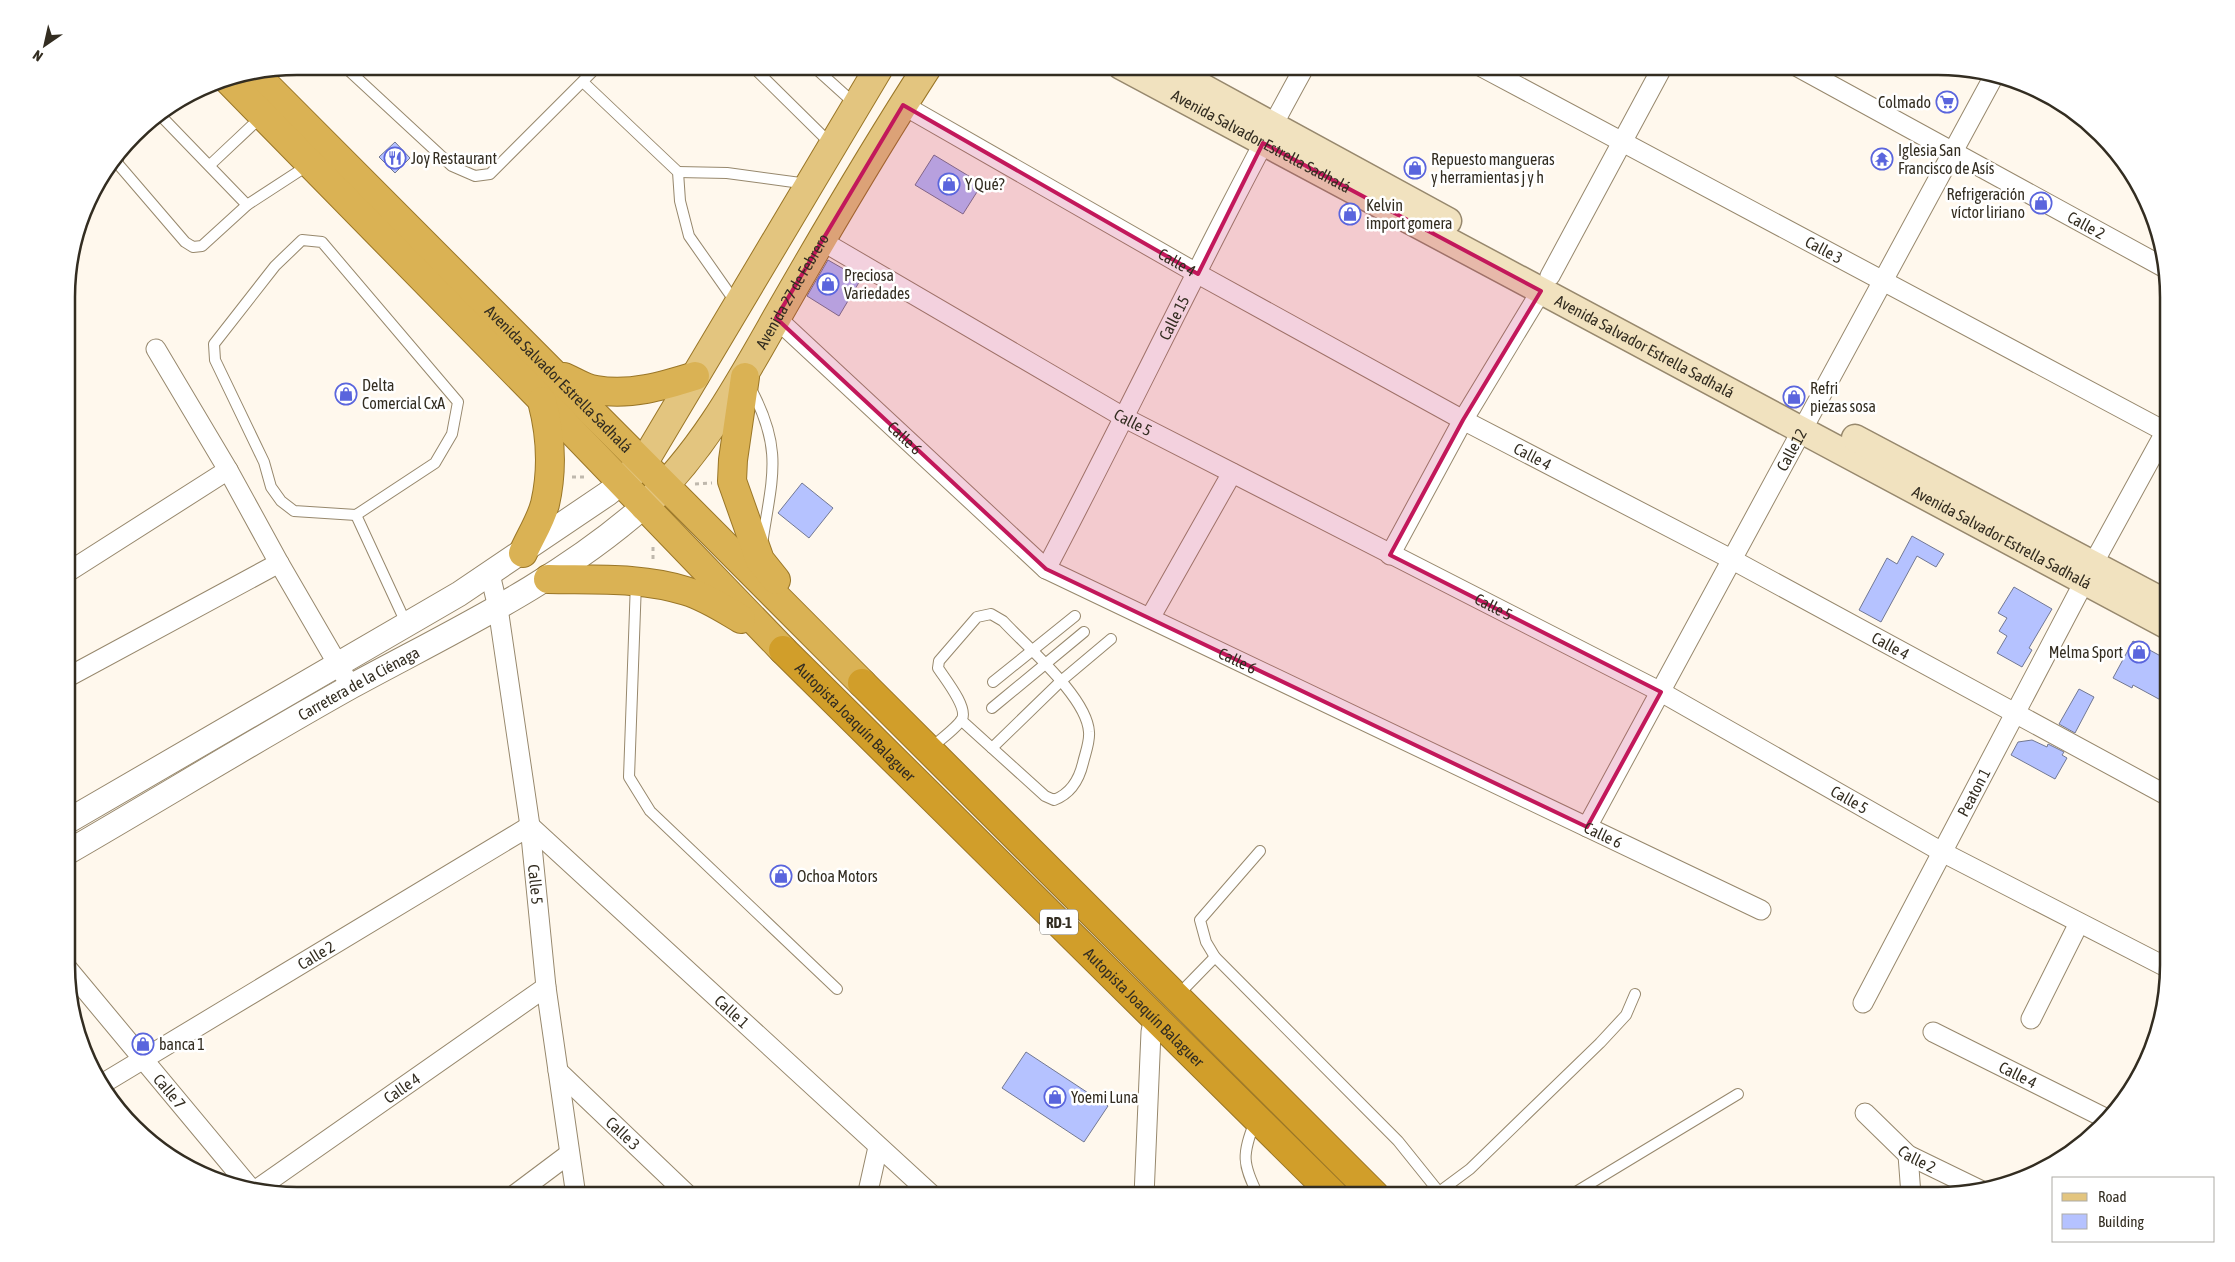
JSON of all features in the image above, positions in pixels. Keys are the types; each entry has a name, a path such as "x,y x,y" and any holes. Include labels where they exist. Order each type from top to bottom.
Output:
{"highway":[{"name":"Avenida Salvador Estrella Sadhalá","path":"258,78 271,107 310,164 542,400 783,650"},
{"name":"Avenida Salvador Estrella Sadhalá","path":"235,84 271,107 552,372 667,485 862,683"},
{"path":"552,372 595,390 604,391 648,390 695,376"},
{"path":"745,376 732,460 732,482 760,560 862,683"},
{"path":"523,553 544,505 548,476 550,430 542,400"},
{"path":"548,579 636,582 667,586 688,592 745,622 783,650"},
{"name":"Autopista Joaquín Balaguer","path":"783,650 1325,1187"},
{"name":"Autopista Joaquín Balaguer","path":"862,683 1367,1187"}],"main road":[{"path":"621,483 644,462 736,304 874,75"},
{"name":"Avenida 27 de Febrero","path":"644,506 667,485 745,376 776,318 922,75"},
{"name":"Avenida Salvador Estrella Sadhalá","path":"1140,75 1267,135 2089,573 2160,621"},
{"name":"Avenida Salvador Estrella Sadhalá","path":"1177,75 1267,135"},
{"name":"Avenida Salvador Estrella Sadhalá","path":"2089,573 2160,601"}],"street":[{"name":"Calle 15","path":"1046,569 1125,418 1267,135 1300,75"},
{"name":"Calle 3","path":"1496,75 1620,143 2160,427"},
{"path":"1390,555 1463,420 1546,284 1658,75"},
{"name":"Calle 2","path":"1812,75 1951,153 2157,263"},
{"name":"Calle12","path":"1587,827 1882,279 1991,82"},
{"name":"Calle 4","path":"903,105 1198,274 1463,420 1731,559 2160,792"},
{"name":"Calle 5","path":"822,241 1125,418 1661,692 1942,852 2160,964"},
{"name":"Calle 6","path":"776,318 1046,569 1761,910"},
{"path":"156,349 228,470 278,563 339,663 351,687"},
{"name":"Peaton 1","path":"1863,1003 2089,573 2160,445"},
{"path":"75,568 228,470"},
{"path":"1150,618 1232,473"},
{"name":"Carretera de la Ciénaga","path":"75,817 406,623 459,594 523,553 621,483"},
{"name":"Carretera de la Ciénaga","path":"75,848 351,687 548,579 584,555 644,506"},
{"path":"75,673 278,563"},
{"name":"Calle 5","path":"490,574 498,608 530,826 546,987 575,1187"},
{"name":"Calle 2","path":"108,1081 530,826"},
{"name":"Calle 1","path":"530,826 923,1187"},
{"path":"2031,1019 2079,923"},
{"name":"Calle 7","path":"75,977 244,1180"},
{"name":"Calle 4","path":"264,1184 546,987"},
{"path":"1144,1187 1151,1032 1154,1016"},
{"name":"Calle 4","path":"1933,1032 2101,1116"},
{"name":"Calle 3","path":"558,1071 680,1187"},
{"name":"Calle 2","path":"1865,1113 1908,1155 1969,1185"},
{"path":"869,1187 878,1147"},
{"path":"525,1187 570,1154"},
{"path":"1908,1155 1910,1187"}],"lane":[{"path":"354,75 452,166 475,176 490,174 590,75"},
{"path":"761,75 832,145"},
{"path":"823,75 856,104"},
{"path":"583,82 678,172 680,201 689,236 736,304"},
{"path":"210,165 271,107"},
{"path":"164,120 210,165 247,206"},
{"path":"119,165 185,242 193,246 202,246 247,206 310,164"},
{"path":"678,172 727,172 809,184"},
{"path":"302,240 322,242 458,402 452,434 435,463 356,515 294,511 281,501 271,487 264,462 215,360 214,344 275,266 302,240"},
{"path":"745,376 764,413 773,445 773,481 760,560"},
{"path":"356,515 406,623"},
{"path":"636,582 629,777 650,811 837,988"},
{"path":"929,749 962,720 963,712 960,702 938,665 977,617 991,614 1003,621 1062,681 1082,710 1089,732 1080,775 1065,796 1054,800 1045,796 962,720"},
{"path":"993,682 1075,616"},
{"path":"992,708 1084,632"},
{"path":"992,748 1062,681 1111,639"},
{"path":"1260,851 1200,920 1206,942 1215,957 1398,1141 1434,1187"},
{"path":"1176,997 1215,957"},
{"path":"1448,1187 1470,1169 1600,1044 1626,1015 1635,994"},
{"path":"1584,1187 1738,1094"},
{"path":"1254,1187 1245,1169 1246,1143 1256,1118"}],"highlighted area":[{"path":"903,105 1198,274 1263,143 1541,291 1463,420 1390,555 1661,692 1587,827 1046,569 776,318"}],"building":[{"name":"Joy Restaurant","path":"395,142 410,158 395,173 379,157"},
{"name":"Y Qué?","path":"934,155 982,184 963,214 915,185"},
{"name":"Preciosa Variedades","path":"828,260 861,279 839,316 807,296"},
{"path":"802,483 833,508 809,538 778,513"},
{"path":"1912,536 1944,554 1936,567 1917,556 1881,622 1859,610 1887,558 1897,564"},
{"path":"2014,587 2052,609 2029,648 2032,650 2022,667 1997,653 2007,636 1999,631 2007,618 1998,613"},
{"path":"2133,641 2160,656 2160,700 2133,685 2132,688 2113,678"},
{"path":"2079,689 2094,697 2075,733 2059,724"},
{"path":"2032,740 2047,747 2048,744 2064,752 2062,755 2067,758 2055,779 2011,755 2018,742"},
{"name":"Yoemi Luna","path":"1026,1052 1108,1106 1084,1142 1002,1088"}],"place":[{"name":"Colmado","path":"1947,102"},
{"name":"Joy Restaurant","path":"395,158"},
{"name":"Iglesia San Francisco de Asís","path":"1882,159"},
{"name":"Repuesto mangueras y herramientas j y h","path":"1415,168"},
{"name":"Y Qué?","path":"949,184"},
{"name":"Refrigeración víctor liriano","path":"2041,203"},
{"name":"Kelvin import gomera","path":"1350,214"},
{"name":"Preciosa Variedades","path":"828,284"},
{"name":"Delta Comercial CxA","path":"346,394"},
{"name":"Refri piezas sosa","path":"1794,397"},
{"name":"Melma Sport","path":"2139,652"},
{"name":"Ochoa Motors","path":"781,876"},
{"name":"banca 1","path":"143,1044"},
{"name":"Yoemi Luna","path":"1055,1097"}]}
